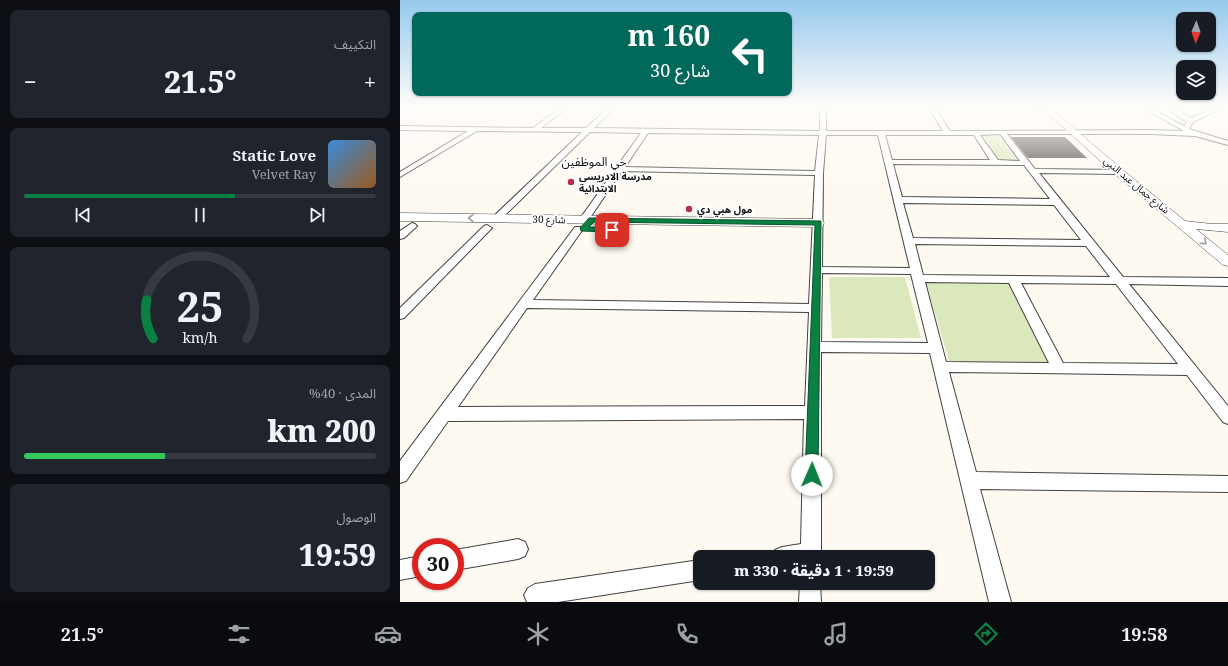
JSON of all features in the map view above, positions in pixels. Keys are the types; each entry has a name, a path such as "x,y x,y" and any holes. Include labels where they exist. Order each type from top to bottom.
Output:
{"street":[{"path":"400,175 464,136"},
{"path":"497,218 582,136"},
{"path":"400,475 524,304 642,136"},
{"path":"811,550 812,412 819,173 823,136"},
{"path":"882,136 1000,602"},
{"path":"978,136 996,163"},
{"path":"1004,136 1228,417"},
{"name":"شارع جمال عبد النبي","path":"1079,136 1119,172 1228,262"},
{"name":"شارع جمال عبد النبي","path":"1092,136 1120,159"},
{"path":"1203,136 1228,143"},
{"path":"888,162 996,163 1029,167 1119,172"},
{"path":"400,164 418,164"},
{"path":"619,169 819,173"},
{"name":"شارع جمال عبد النبي","path":"1154,188 1222,244"},
{"path":"898,200 1057,202"},
{"name":"شارع 30","path":"400,217 497,218 580,224 818,228"},
{"name":"شارع 30","path":"406,226 487,228 580,224"},
{"path":"1183,224 1212,228 1228,228"},
{"path":"400,236 406,226"},
{"path":"400,315 487,228"},
{"path":"908,241 1090,243"},
{"path":"817,270 1013,279 1228,282"},
{"path":"1013,279 1059,368"},
{"path":"524,304 816,308"},
{"path":"815,346 936,348"},
{"path":"940,367 1191,370"},
{"path":"444,414 812,412"},
{"path":"969,480 1228,484"},
{"path":"464,558 518,549"},
{"path":"400,570 412,568"},
{"path":"535,595 693,571"},
{"path":"810,590 810,602"}],"green space":[{"path":"983,136 998,136 1018,161 1000,161"},
{"path":"829,277 905,277 921,338 832,338"},
{"path":"926,283 1009,283 1049,362 949,361"}],"building":[{"path":"1011,137 1065,137 1087,158 1028,158"}],"place":[{"name":"مدرسة الادريسي الابتدائية","path":"571,182"},
{"name":"مول هبي دي","path":"689,209"}],"district":[{"name":"حي الموظفين","path":"594,161"}],"route":[{"path":"612,230 584,228 588,222 592,220 818,223 816,340 812,412 812,475"}]}
